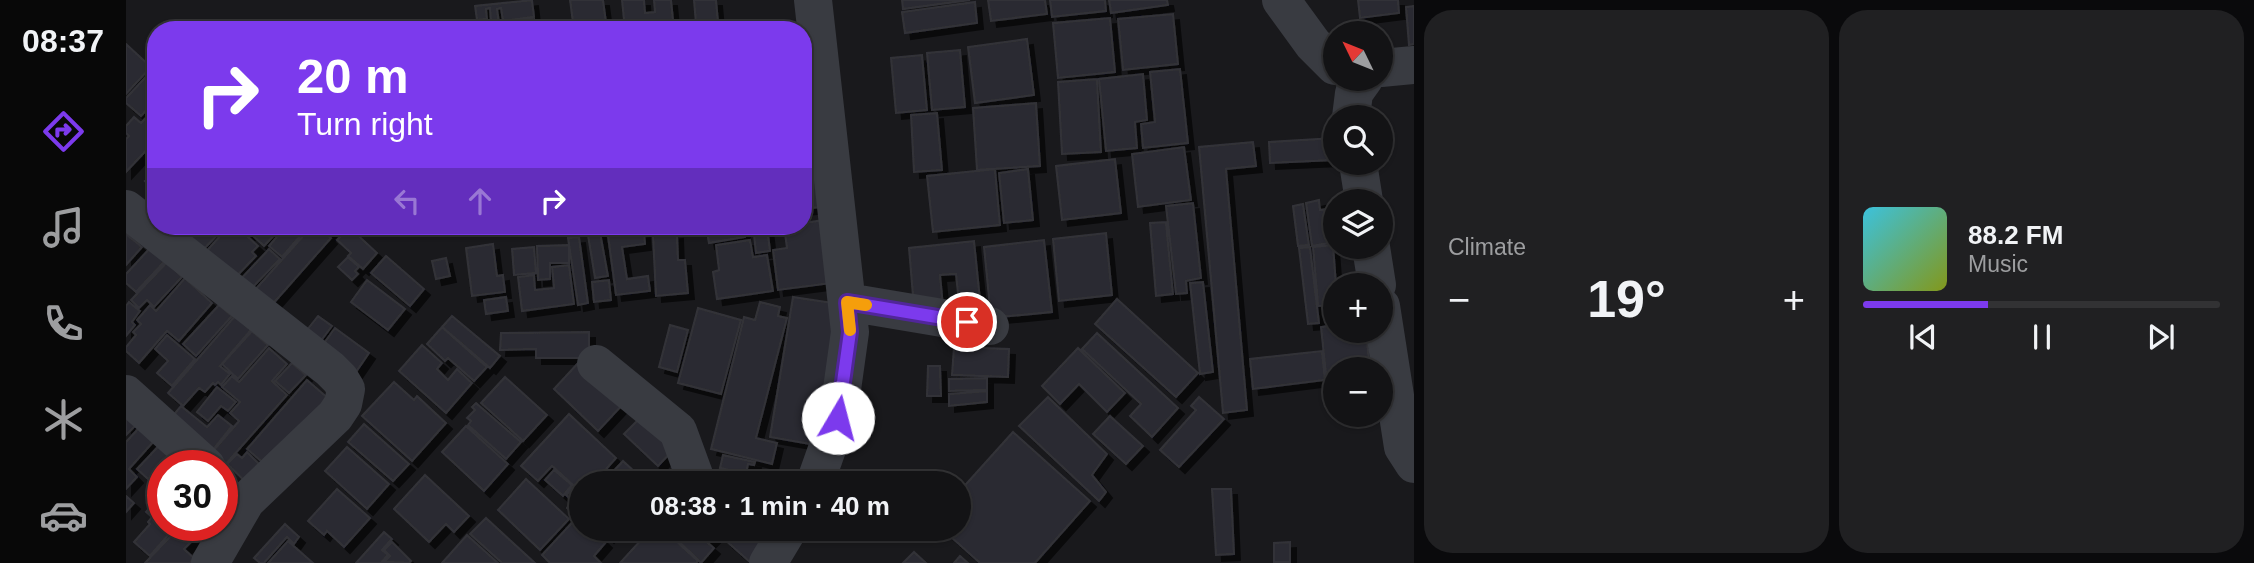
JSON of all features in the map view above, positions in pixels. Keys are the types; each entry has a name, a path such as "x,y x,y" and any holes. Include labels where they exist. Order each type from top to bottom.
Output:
{"street":[{"path":"813,0 850,332 838,418 819,471"},
{"path":"1281,0 1305,34 1323,51"},
{"path":"1393,72 1414,65"},
{"path":"126,209 147,225"},
{"path":"159,235 330,369 346,389 343,404 335,416 238,487"},
{"path":"847,302 990,326"},
{"path":"1387,343 1403,447 1414,464"},
{"path":"596,364 678,431 693,471"},
{"path":"126,394 188,450"},
{"path":"211,563 218,541"}],"building":[{"path":"532,0 534,17 503,21 501,8 497,9 499,21 491,21 490,8 486,9 487,19 477,20 475,6"},
{"path":"570,0 603,0 606,21 573,21"},
{"path":"622,0 644,0 645,13 655,12 654,0 671,0 673,21 624,21"},
{"path":"694,0 716,0 718,21 696,21"},
{"path":"902,0 970,0 903,9"},
{"path":"988,0 1045,0 1047,14 991,21"},
{"path":"1050,0 1105,0 1106,11 1052,17"},
{"path":"1109,0 1167,0 1168,5 1111,13"},
{"path":"1358,0 1398,0 1399,13 1360,18"},
{"path":"975,2 977,23 905,33 902,12"},
{"path":"1414,6 1414,44 1409,45 1406,7"},
{"path":"1173,14 1178,64 1123,70 1118,19"},
{"path":"1110,18 1115,72 1058,78 1053,23"},
{"path":"1027,39 1034,95 975,103 968,47"},
{"path":"126,44 147,63 147,71 126,94"},
{"path":"960,50 965,107 932,110 927,53"},
{"path":"922,55 927,110 896,113 891,58"},
{"path":"1180,69 1188,143 1143,148 1141,124 1155,122 1150,72"},
{"path":"1143,74 1147,120 1135,122 1137,148 1106,151 1099,79"},
{"path":"147,76 147,110 141,116 126,103 126,98"},
{"path":"1097,79 1101,152 1062,154 1058,82"},
{"path":"1036,103 1040,166 977,170 973,108"},
{"path":"937,113 942,170 914,172 911,115"},
{"path":"134,117 141,123 147,117 147,150 126,172 126,139 129,136 126,126"},
{"path":"1323,139 1323,161 1270,163 1269,142"},
{"path":"1253,142 1256,166 1226,169 1247,410 1223,413 1199,147"},
{"path":"823,143 830,206 812,208 812,144"},
{"path":"1184,147 1191,200 1138,207 1132,154"},
{"path":"1115,159 1121,213 1062,220 1056,166"},
{"path":"995,169 1000,225 933,232 927,176"},
{"path":"1028,169 1033,220 1004,223 999,173"},
{"path":"1319,200 1320,210 1323,210 1323,244 1312,246 1306,203"},
{"path":"1193,203 1201,278 1186,281 1187,293 1176,294 1166,206"},
{"path":"1303,204 1309,245 1298,246 1293,206"},
{"path":"831,219 840,282 778,290 773,250 787,248 785,235 812,235 812,222"},
{"path":"1166,222 1173,294 1156,296 1150,223"},
{"path":"1106,233 1112,295 1059,301 1053,239"},
{"path":"126,234 142,247 126,265"},
{"path":"190,235 217,235 201,252 186,239"},
{"path":"221,235 248,235 258,246 252,252 256,256 232,281 203,255"},
{"path":"254,235 274,235 264,246"},
{"path":"278,235 301,235 282,257 269,246"},
{"path":"304,235 328,235 331,238 271,306 254,291"},
{"path":"342,235 358,235 377,253 363,269 348,256 351,253 337,240"},
{"path":"588,235 600,235 608,276 595,278"},
{"path":"644,235 645,244 622,247 627,279 648,276 650,291 616,295 608,236"},
{"path":"677,235 678,260 685,260 688,293 656,296 653,236"},
{"path":"708,235 745,235 745,237 709,243"},
{"path":"754,235 768,235 770,251 756,253"},
{"path":"579,237 588,303 578,305 568,238"},
{"path":"750,240 753,257 767,255 773,291 717,299 713,272 719,270 716,245"},
{"path":"1044,240 1052,312 991,318 984,247"},
{"path":"974,241 981,310 960,313 956,274 940,275 944,317 915,320 909,248"},
{"path":"493,244 497,276 503,275 505,292 472,296 466,248"},
{"path":"569,245 569,263 550,263 550,279 538,280 537,246"},
{"path":"1323,246 1323,259 1334,259 1335,273 1323,273 1323,306 1318,306 1313,247"},
{"path":"151,247 166,260 136,292 126,283 126,274"},
{"path":"534,247 536,273 514,275 512,249"},
{"path":"1310,247 1319,323 1308,324 1299,248"},
{"path":"269,249 280,259 250,290 237,283"},
{"path":"386,256 424,289 410,306 371,273"},
{"path":"348,257 359,267 355,271 358,274 352,280 338,267"},
{"path":"446,258 450,276 436,279 432,261"},
{"path":"167,262 182,277 154,307 147,300 139,308 131,300"},
{"path":"569,265 574,304 522,311 518,277 534,275 535,290 554,288 552,267"},
{"path":"185,278 212,303 179,341 167,331 139,363 126,351 126,347 136,335 133,332 141,324 137,320 150,305 156,311"},
{"path":"367,280 405,309 388,330 351,302"},
{"path":"609,280 611,300 594,302 592,282"},
{"path":"1203,282 1213,372 1200,374 1190,283"},
{"path":"506,297 508,311 486,314 484,300"},
{"path":"793,297 840,304 816,445 770,437"},
{"path":"1117,299 1198,373 1176,397 1095,324"},
{"path":"129,302 140,311 132,322 135,325 126,336 126,306"},
{"path":"760,302 780,307 778,316 787,318 756,438 777,443 772,464 711,449 744,317 755,320"},
{"path":"219,305 232,316 196,356 183,344"},
{"path":"698,308 741,320 721,394 678,383"},
{"path":"235,316 251,330 220,366 230,374 221,385 218,382 215,385 213,383 205,392 199,388 183,406 168,393"},
{"path":"318,316 332,326 317,346 303,335"},
{"path":"452,316 500,356 490,368 442,327"},
{"path":"670,325 688,330 677,372 659,367"},
{"path":"442,327 487,367 474,381 448,358 445,361 427,344"},
{"path":"1321,327 1323,343 1367,343 1369,357 1324,357"},
{"path":"335,328 369,353 356,372 322,346"},
{"path":"252,331 268,345 238,379 222,364"},
{"path":"589,332 589,358 536,358 536,349 500,350 501,333"},
{"path":"1097,333 1178,408 1152,437 1130,416 1141,404 1082,349"},
{"path":"167,335 195,359 172,386 157,373 168,361 155,349"},
{"path":"422,345 442,363 437,369 448,380 457,369 472,383 446,413 399,371"},
{"path":"954,347 1009,349 1008,377 952,375"},
{"path":"269,348 287,364 272,381 287,395 238,450 214,450 239,421 230,413 240,402 222,387 232,376 239,382"},
{"path":"1078,348 1125,393 1107,412 1079,384 1060,404 1042,386"},
{"path":"1322,351 1323,380 1253,389 1250,359"},
{"path":"580,361 624,403 598,431 554,389"},
{"path":"292,363 306,375 289,393 275,381"},
{"path":"928,366 940,366 941,396 927,396"},
{"path":"505,377 547,415 523,441 481,403"},
{"path":"987,378 987,390 949,391 949,379"},
{"path":"307,380 329,399 269,468 247,449"},
{"path":"394,382 414,400 417,396 446,423 412,461 362,416"},
{"path":"217,387 236,402 228,411 221,406 208,421 197,412"},
{"path":"987,391 987,402 949,406 949,394"},
{"path":"1048,397 1107,454 1092,475 1106,492 1099,501 1019,426"},
{"path":"1199,397 1224,419 1179,467 1160,450 1196,410 1191,406"},
{"path":"476,403 521,442 506,459 468,425 471,421 467,418 475,410 472,407"},
{"path":"181,406 207,427 218,415 232,426 211,450 171,418"},
{"path":"126,413 142,419 126,435"},
{"path":"569,414 616,458 605,471 569,471 569,481 552,466 538,481 521,466"},
{"path":"643,415 676,447 658,466 624,434"},
{"path":"1110,416 1143,446 1126,464 1093,434"},
{"path":"148,418 162,432 129,469 137,477 126,489 126,442"},
{"path":"364,424 409,464 393,481 348,442"},
{"path":"466,426 508,464 484,491 442,452"},
{"path":"1013,432 1090,501 1035,563 980,563 955,541 971,541 971,479"},
{"path":"168,436 184,450 155,450"},
{"path":"347,447 389,484 367,509 325,471"},
{"path":"247,452 261,466 252,488 238,475 238,455 242,458"},
{"path":"723,455 755,462 754,465 748,464 747,471 720,468"},
{"path":"147,458 147,478 137,469"},
{"path":"623,461 634,471 614,471"},
{"path":"554,470 569,482 569,489 563,496 545,480"},
{"path":"425,475 469,516 454,532 446,524 429,542 394,509"},
{"path":"526,479 569,519 540,550 498,510"},
{"path":"337,489 370,518 344,547 327,531 324,535 308,521"},
{"path":"1212,489 1231,489 1234,554 1216,555"},
{"path":"126,496 134,503 126,512"},
{"path":"486,518 535,563 502,563 470,534"},
{"path":"285,524 299,537 294,544 287,537 264,563 260,563 254,558"},
{"path":"569,526 569,541 606,542 594,556 601,563 550,563 542,555"},
{"path":"147,527 147,541 163,541 150,556 134,542"},
{"path":"384,532 392,539 382,550 388,555 381,563 356,563"},
{"path":"467,535 498,563 442,563"},
{"path":"166,541 192,541 184,549 194,558 190,563 145,563"},
{"path":"288,541 313,563 268,563"},
{"path":"640,541 676,541 698,561 696,563 620,563"},
{"path":"678,541 710,541 708,543 714,548 701,563"},
{"path":"726,541 769,541 784,554 751,563"},
{"path":"392,542 411,561 409,563 384,562 390,556 384,550"},
{"path":"1290,542 1290,562 1274,562 1274,543"},
{"path":"914,552 926,563 903,563"},
{"path":"960,556 968,563 954,563"}],"slow traffic":[{"path":"850,330 847,302 866,305"}],"route":[{"path":"838,418 850,332 847,302 967,322"}]}
